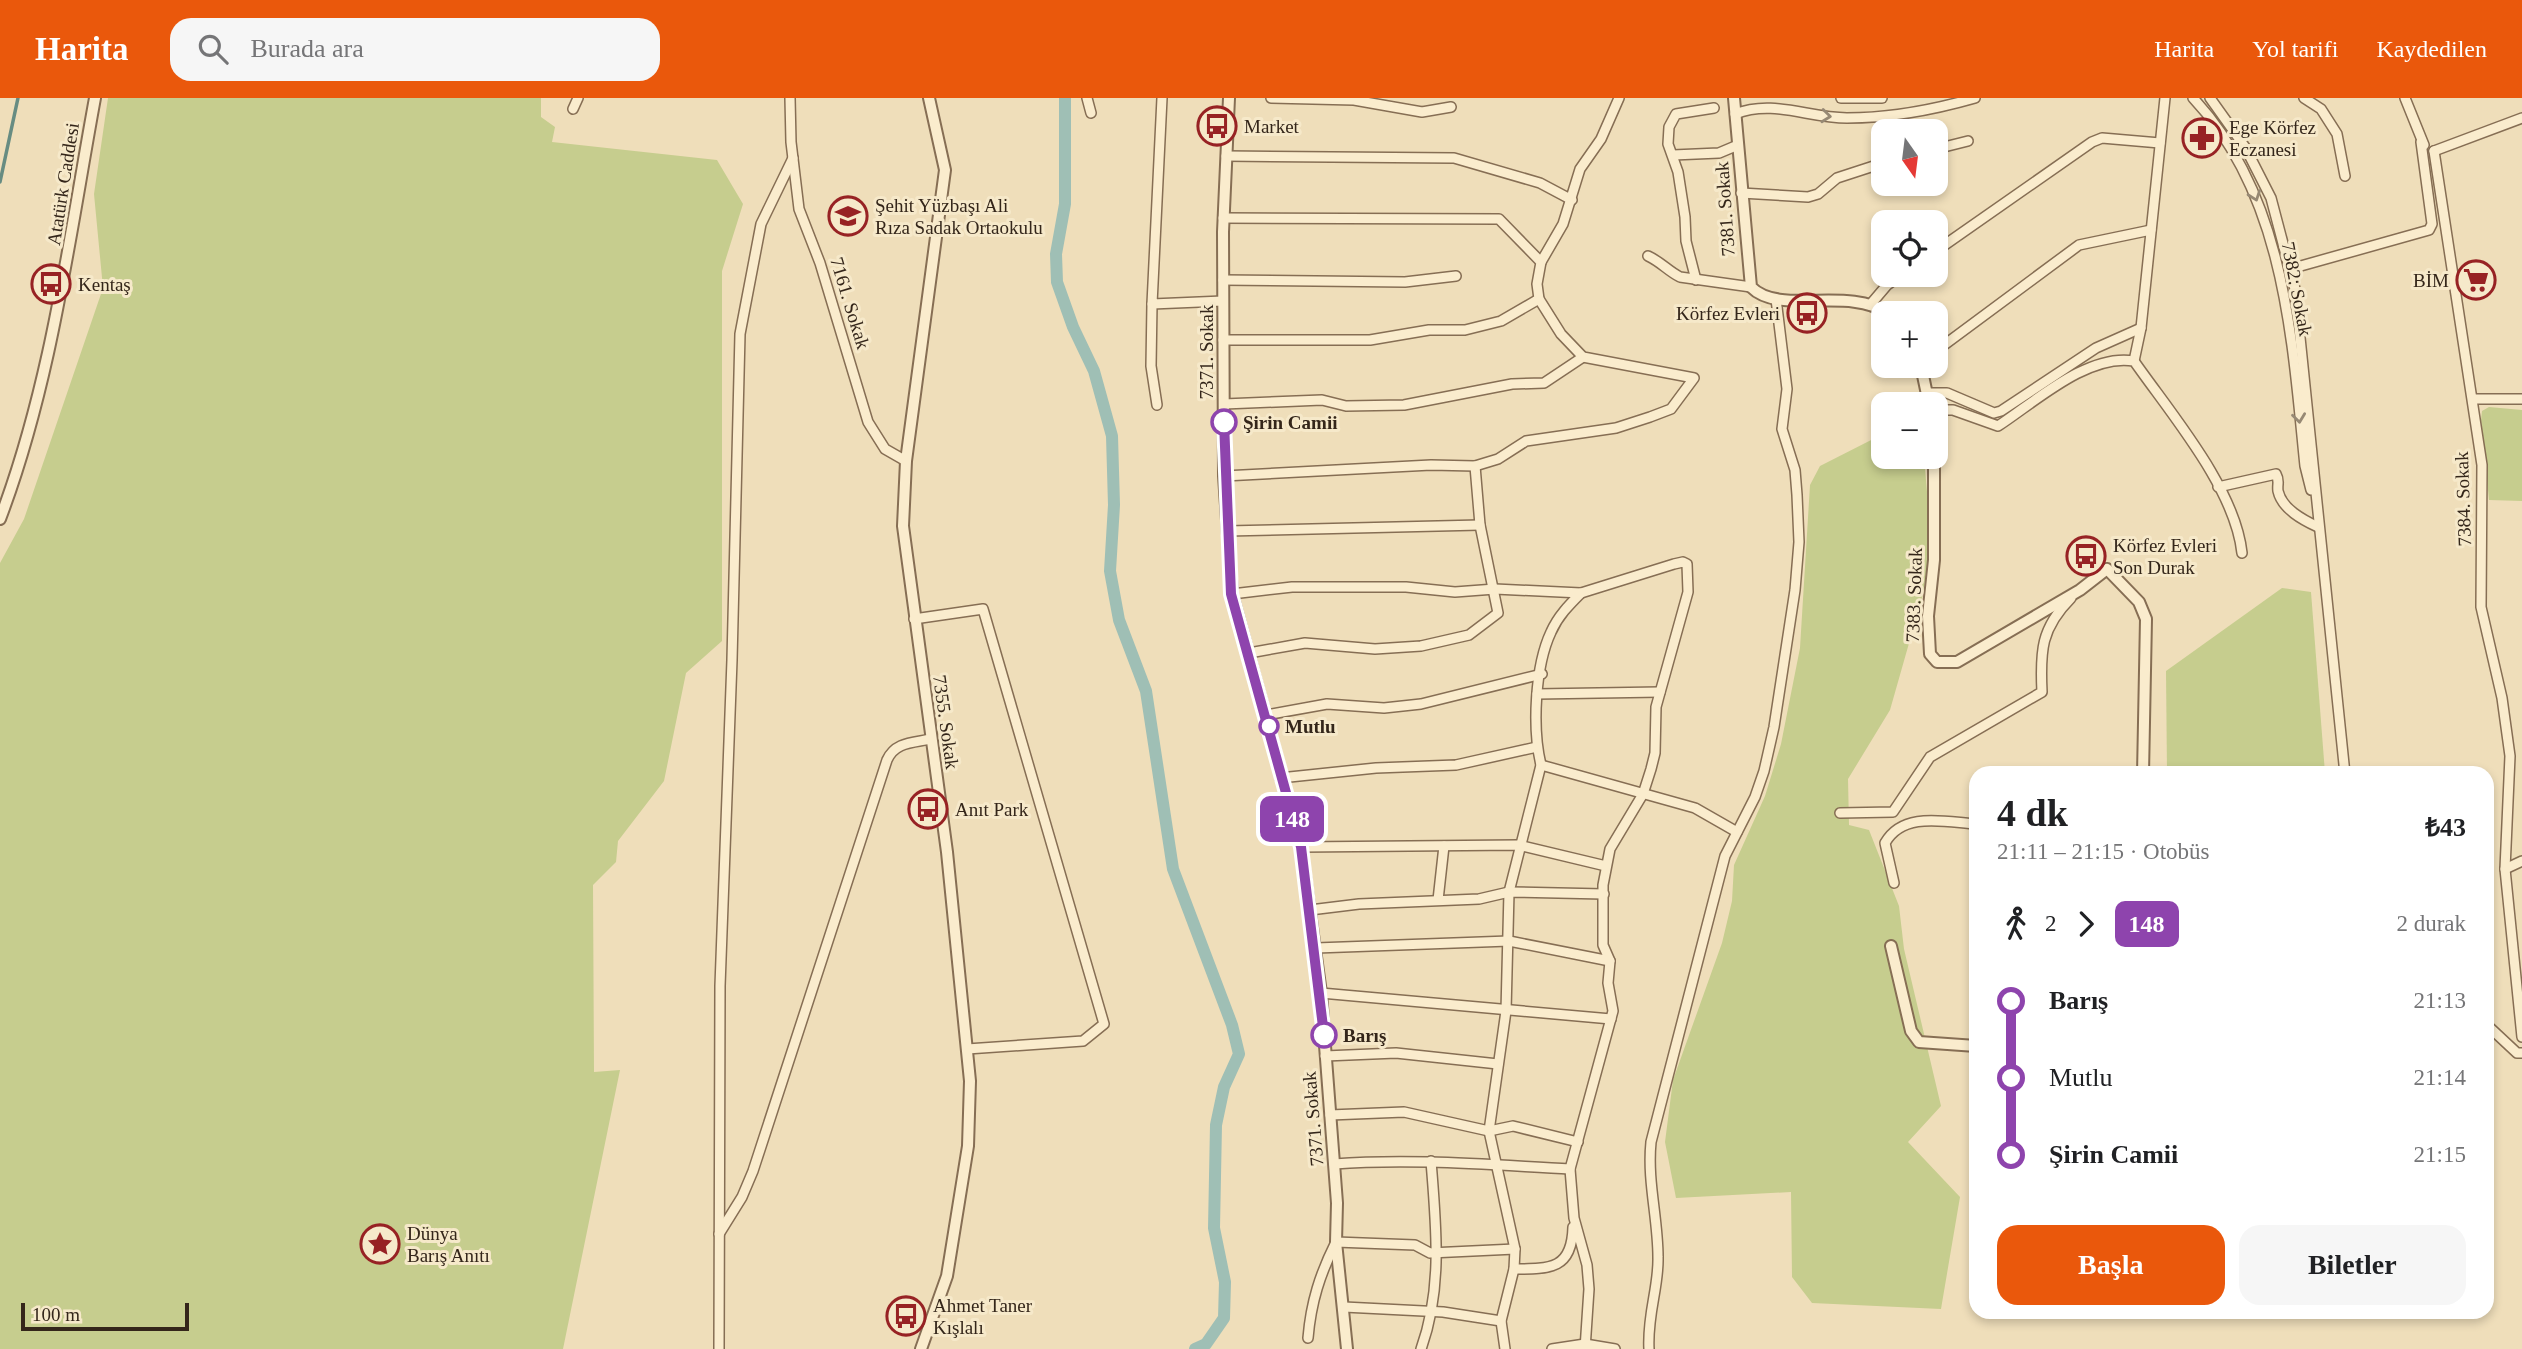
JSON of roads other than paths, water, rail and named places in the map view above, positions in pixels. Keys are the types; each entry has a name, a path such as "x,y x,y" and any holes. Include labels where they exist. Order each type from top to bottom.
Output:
{"street":[{"name":"Atatürk Caddesi","path":"0,519 26,435 62,294 95,98"},
{"path":"573,108 578,98"},
{"name":"7161. Sokak","path":"790,98 799,209 820,263 868,422 885,449 906,461"},
{"name":"7355. Sokak","path":"921,1349 947,1276 966,1159 970,1081 947,852 903,526 906,461 945,170 929,98"},
{"path":"1087,98 1091,113"},
{"path":"1157,405 1152,366 1152,304 1162,98"},
{"name":"7371. Sokak","path":"1228,98 1223,218 1223,340 1224,476 1231,594 1301,847 1321,993 1334,1164 1336,1242 1347,1349"},
{"path":"1270,98 1354,100 1422,111 1451,107"},
{"name":"7381. Sokak","path":"1734,98 1751,287"},
{"path":"1841,98 1882,98"},
{"path":"1735,114 1749,108 1777,107 1805,114 1844,118 1890,117 1975,98"},
{"path":"2165,98 2141,328 2134,361 2218,487 2238,528 2242,553"},
{"name":"7382: Sokak","path":"2193,98 2234,148 2257,202 2277,264 2287,314 2305,466 2318,527 2344,766"},
{"name":"7382: Sokak","path":"2210,98 2245,147 2271,198 2290,269 2302,331 2315,463 2315,505"},
{"path":"2304,98 2321,109 2337,134 2345,176"},
{"path":"2290,269 2429,230 2432,224 2421,142 2405,98"},
{"path":"1224,476 1432,465 1475,466 1498,458 1526,441 1616,428 1671,409 1694,378 1583,358 1561,334 1539,299 1536,284 1541,262 1551,250 1572,200 1580,169 1601,139 1616,99"},
{"path":"1696,280 1686,241 1685,217 1673,155 1668,144 1674,117 1713,108"},
{"path":"2421,142 2434,151 2522,118"},
{"path":"1948,243 2092,142 2102,138 2160,143"},
{"path":"1948,146 1968,141"},
{"path":"1673,155 1719,153 1738,145"},
{"name":"7384. Sokak","path":"2434,151 2482,465 2481,607 2502,698 2510,756 2505,869 2522,1037"},
{"path":"1226,156 1454,158 1540,183 1572,200"},
{"path":"719,1349 720,986 740,334 761,224 793,158"},
{"path":"1741,193 1808,197 1836,178 1871,167"},
{"path":"1223,218 1499,219 1541,262"},
{"path":"1948,342 2078,246 2151,230"},
{"path":"1648,256 1663,263 1671,273 1696,280 1751,287 1760,296 1776,299 1860,301 1870,305 1885,287"},
{"path":"1223,280 1405,282 1456,276"},
{"path":"1223,340 1370,340 1429,330 1465,330 1501,321 1539,299"},
{"path":"1649,1349 1648,1321 1658,1258 1649,1162 1651,1142 1725,856 1755,797 1774,727 1799,542 1796,470 1782,429 1787,389 1776,299"},
{"path":"1152,304 1223,301"},
{"path":"1948,393 1994,413 2001,411 2095,348 2141,328"},
{"path":"1224,404 1322,400 1333,405 1404,405 1513,384 1544,383 1583,358"},
{"path":"1948,410 1998,426 2091,365 2113,359 2134,361"},
{"path":"2473,399 2522,399"},
{"path":"1249,653 1305,643 1375,649 1421,646 1469,635 1498,613 1480,525 1475,466"},
{"name":"7383. Sokak","path":"1934,469 1934,560 1928,616 1930,654 1937,662 1957,662 2080,590 2107,569 2139,602 2146,619 2143,766"},
{"path":"2218,487 2276,474 2278,493 2286,504 2298,517 2318,527"},
{"path":"1227,530 1480,525"},
{"path":"1231,594 1293,587 1406,587 1455,592 1495,589 1581,593 1674,564 1687,564 1688,592 1656,707 1655,753 1643,794 1621,828 1606,866 1603,945 1610,961 1611,1019 1570,1169 1573,1248 1565,1259 1548,1267 1514,1269"},
{"path":"1840,813 1893,812 1930,757 2042,692 2043,637 2054,614 2080,590"},
{"path":"1505,1349 1501,1321 1514,1269 1515,1249 1489,1132 1506,1011 1509,892 1518,845 1541,765 1537,747 1537,694 1544,649 1563,611 1581,593"},
{"path":"914,620 983,609 1104,1024 1083,1041 967,1049"},
{"path":"1266,715 1327,704 1384,708 1421,704 1542,674"},
{"path":"1537,694 1660,692"},
{"path":"719,1234 742,1197 754,1171 887,760 898,745 931,739"},
{"path":"1280,778 1376,768 1456,765 1537,747"},
{"path":"1541,765 1695,808 1737,832"},
{"path":"1894,883 1885,843 1892,831 1901,824 1929,821 1969,824"},
{"path":"1301,847 1518,845 1606,866"},
{"path":"1438,900 1444,846"},
{"path":"2505,869 2522,861"},
{"path":"1310,910 1438,900 1479,900 1509,892 1604,894"},
{"path":"1316,948 1509,941 1610,961"},
{"path":"1891,946 1911,1031 1919,1042 1969,1046"},
{"path":"1321,993 1445,1002 1506,1011 1611,1019"},
{"path":"2494,1032 2517,1053 2522,1053"},
{"path":"1325,1056 1396,1053 1498,1064"},
{"path":"1330,1115 1404,1112 1489,1132 1513,1126 1578,1142"},
{"path":"1334,1164 1431,1161 1570,1169"},
{"path":"1421,1349 1434,1302 1437,1253 1431,1161"},
{"path":"1574,1219 1587,1265 1590,1289 1585,1346"},
{"path":"1308,1338 1311,1305 1321,1270 1336,1242 1415,1245 1430,1253 1515,1249"},
{"path":"1344,1307 1430,1311 1501,1321"},
{"path":"1552,1349 1585,1346 1615,1349"}],"waterway":[{"path":"0,182 18,98"},
{"path":"1065,98 1065,204 1056,254 1057,282 1073,327 1094,371 1112,436 1114,505 1110,571 1119,620 1146,691 1173,869 1232,1025 1239,1054 1224,1087 1216,1125 1214,1228 1225,1282 1224,1318 1206,1344 1195,1349"}],"place":[{"name":"Market","path":"1217,126"},
{"name":"Ege Körfez Eczanesi","path":"2202,138"},
{"name":"Şehit Yüzbaşı Ali Rıza Sadak Ortaokulu","path":"848,216"},
{"name":"BİM","path":"2476,280"},
{"name":"Kentaş","path":"51,284"},
{"name":"Körfez Evleri","path":"1807,313"},
{"name":"Şirin Camii","path":"1224,422"},
{"name":"Körfez Evleri Son Durak","path":"2086,556"},
{"name":"Mutlu","path":"1269,726"},
{"name":"Anıt Park","path":"928,809"},
{"name":"Barış","path":"1324,1035"},
{"name":"Dünya Barış Anıtı","path":"380,1244"},
{"name":"Ahmet Taner Kışlalı","path":"906,1316"}]}
